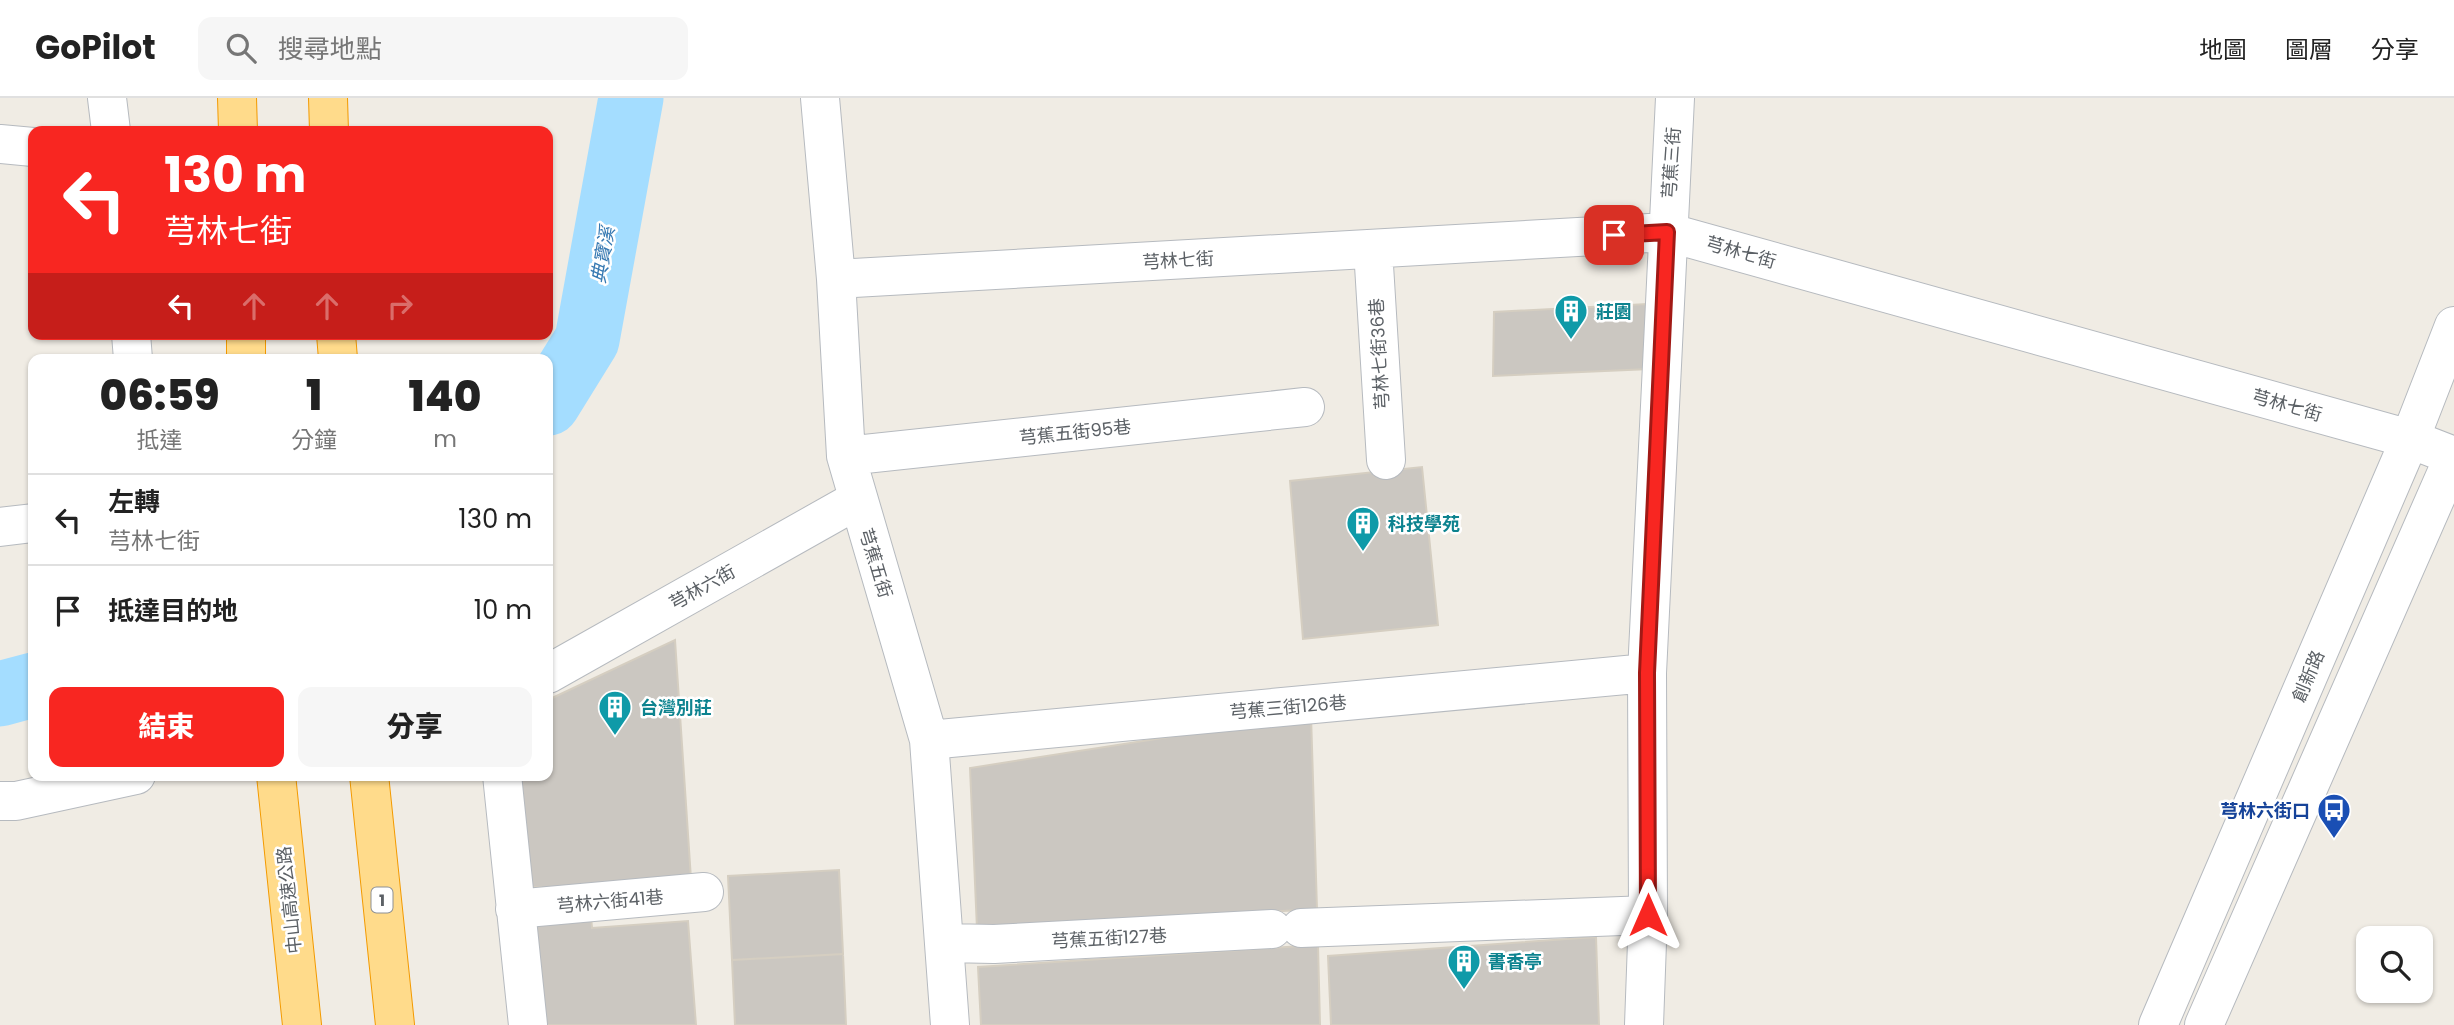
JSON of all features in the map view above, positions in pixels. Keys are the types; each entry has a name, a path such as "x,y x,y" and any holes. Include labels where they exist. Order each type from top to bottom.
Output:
{"highway":[{"path":"237,98 238,126"},
{"path":"328,98 329,126"},
{"name":"中山高速公路","path":"277,781 302,1025"},
{"name":"1","path":"370,781 395,1025"}],"street":[{"path":"107,98 110,126"},
{"name":"芎蕉五街","path":"820,98 836,279 846,456 929,740 950,1025"},
{"name":"芎蕉三街","path":"1644,1025 1648,915 1647,673 1675,98"},
{"path":"0,144 28,147"},
{"name":"芎林七街","path":"836,279 1667,232 2410,439 2454,456"},
{"name":"芎林七街36巷","path":"1373,248 1385,460"},
{"name":"創新路","path":"2158,1025 2410,439 2454,326"},
{"name":"芎蕉五街95巷","path":"846,456 1305,407"},
{"path":"2204,1025 2454,456"},
{"name":"芎林六街","path":"553,671 857,500"},
{"path":"0,527 28,524"},
{"name":"芎蕉三街126巷","path":"929,740 1647,673"},
{"path":"0,802 108,781"},
{"path":"503,781 528,1025"},
{"name":"芎林六街41巷","path":"515,909 704,892"},
{"name":"芎蕉五街127巷","path":"946,943 994,944 1648,915"}],"building":[{"name":"莊園","path":"1647,304 1650,369 1493,376 1494,312"},
{"name":"科技學苑","path":"1422,467 1438,625 1303,639 1290,481"},
{"name":"台灣別莊","path":"675,640 691,879 541,905 541,887 517,888 510,781 553,781 553,698"},
{"path":"1311,715 1317,909 977,929 970,768"},
{"path":"839,870 843,954 732,960 728,876"},
{"path":"590,905 592,928 688,921 696,1025 536,1025 528,909"},
{"name":"書香亭","path":"1596,937 1599,1025 1331,1025 1328,956"},
{"path":"1318,945 1320,1025 981,1025 978,967"},
{"path":"843,954 846,1025 735,1025 732,960"}],"waterway":[{"name":"典寶溪","path":"553,395 587,340 631,98"},
{"name":"典寶溪","path":"0,694 28,686"}],"place":[{"name":"莊園","path":"1571,341"},
{"name":"科技學苑","path":"1363,553"},
{"name":"台灣別莊","path":"615,737"},
{"name":"芎林六街口","path":"2334,840"},
{"name":"書香亭","path":"1464,991"}],"route":[{"path":"1614,235 1667,232 1647,673 1648,915"}]}
